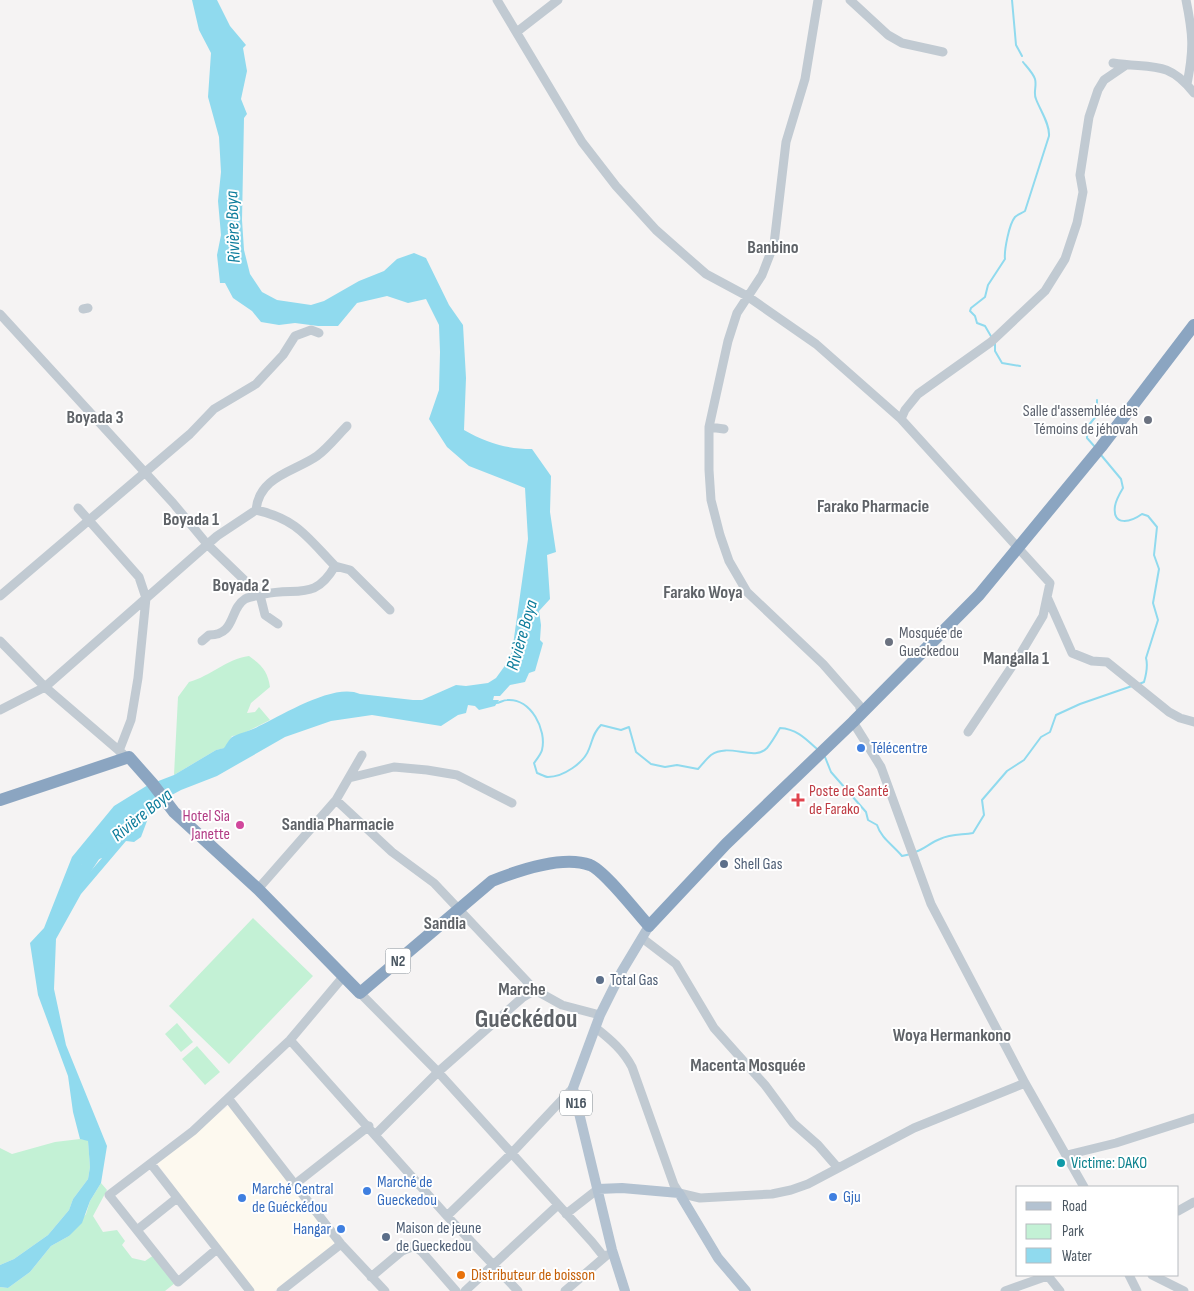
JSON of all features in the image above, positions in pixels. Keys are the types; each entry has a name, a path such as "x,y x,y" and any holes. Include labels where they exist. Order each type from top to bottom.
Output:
{"highway":[{"path":"649,926 726,844 954,623 1102,447 1193,328"},
{"path":"0,800 124,754 152,783 174,812 258,889 360,993"},
{"name":"N2","path":"360,993 492,881 536,866 575,863 590,866 600,873 649,926"}],"main road":[{"name":"N16","path":"625,1291 612,1250 572,1088 600,1015 649,926"},
{"path":"598,1189 629,1188 679,1193 718,1258 746,1291"}],"street":[{"path":"498,0 582,142 616,186 656,230 706,274 747,296 816,344 901,419 1050,583 1044,616 968,732"},
{"path":"518,31 558,0"},
{"path":"818,0 805,79 786,142 774,244 762,275 737,313 728,340 710,427 709,470 711,500 729,561 747,592 824,664 858,705 858,718 881,766 931,904 1025,1083 1083,1186"},
{"path":"850,0 888,34 902,43 943,52"},
{"path":"1186,0 1194,38 1193,58 1187,84"},
{"path":"1113,63 1159,66 1177,73 1194,93"},
{"path":"901,419 918,394 991,342 1045,291 1065,259 1078,224 1083,192 1080,176 1089,117 1098,90 1104,80 1126,65"},
{"path":"0,314 207,544 260,595 266,615 278,624"},
{"path":"0,596 190,434 214,410 256,384 283,355 295,336 311,330 320,333"},
{"path":"256,510 257,498 274,478 317,456 347,426"},
{"path":"710,427 724,429"},
{"path":"0,641 45,687 124,754 138,678 146,598 138,578 78,508"},
{"path":"0,710 45,687 207,544 256,510 278,514 301,529 334,566 350,570 390,610"},
{"path":"202,641 209,635 217,635 227,628 233,620 237,606 245,600 282,590 312,591 325,582 334,566"},
{"path":"1048,599 1072,653 1092,661 1107,662 1169,712 1194,722"},
{"path":"258,889 336,800 362,755"},
{"path":"349,778 394,767 434,771 457,775 512,803"},
{"path":"336,800 392,852 434,883 535,990 562,1004 600,1015"},
{"path":"642,938 676,964 714,1028 764,1085 793,1123 818,1145 838,1168"},
{"path":"216,1249 178,1282 110,1194 193,1131 290,1040 343,976"},
{"path":"376,1134 438,1072 522,998 535,990"},
{"path":"360,993 438,1072 604,1257"},
{"path":"596,1028 614,1042 632,1067 672,1180 679,1193 700,1198 772,1194 808,1184 914,1128 1025,1083"},
{"path":"290,1040 369,1126 447,1216 518,1291"},
{"path":"447,1216 511,1154 572,1088"},
{"path":"228,1098 341,1244 385,1291"},
{"path":"1067,1156 1133,1138 1194,1118"},
{"path":"294,1185 369,1126"},
{"path":"151,1164 250,1291"},
{"path":"566,1214 598,1189"},
{"path":"137,1230 177,1198"},
{"path":"1179,1210 1194,1202"},
{"path":"465,1291 558,1204"},
{"path":"281,1291 341,1244"},
{"path":"371,1277 402,1251 414,1246 422,1252 456,1291"},
{"path":"565,1291 612,1250"},
{"path":"1005,1291 1046,1276"},
{"path":"1050,1276 1060,1291"},
{"path":"1130,1276 1137,1291"},
{"path":"1154,1276 1184,1291"}],"shaded area":[{"path":"232,1103 335,1243 274,1291 252,1291 156,1162"}],"green space":[{"path":"249,656 264,669 270,687 251,703 247,713 255,712 259,707 270,720 240,735 232,736 225,748 216,750 174,775 178,697 189,682 233,660"},
{"path":"253,918 313,976 229,1064 169,1006"},
{"path":"177,1023 193,1042 181,1052 165,1034"},
{"path":"197,1046 220,1072 205,1085 182,1059"},
{"path":"88,1140 90,1167 88,1179 73,1199 69,1210 48,1235 14,1259 0,1265 0,1148 12,1154 55,1142"},
{"path":"101,1183 107,1190 93,1216 103,1232 117,1230 125,1241 122,1245 132,1258 145,1261 154,1255 175,1283 165,1291 0,1291 0,1287 8,1288 30,1272 51,1246 69,1236 86,1214 90,1201"}],"water":[{"path":"192,0 217,0 230,26 246,45 243,48 247,71 241,99 247,114 244,118 242,220 244,250 250,274 262,292 277,300 311,305 324,301 359,281 384,271 397,259 414,253 426,258 449,305 463,325 466,378 464,430 497,444 514,448 532,449 551,476 550,512 556,552 547,555 550,599 539,611 541,625 540,640 543,643 535,671 529,673 525,682 510,685 500,696 494,696 493,700 499,700 495,706 479,710 475,706 468,705 466,713 458,715 441,726 372,715 331,721 285,737 217,776 181,790 157,803 150,813 141,837 134,842 126,841 81,894 56,939 54,989 66,1045 107,1146 101,1183 90,1201 82,1223 69,1236 51,1246 30,1272 8,1288 0,1287 0,1265 14,1259 48,1235 69,1210 73,1199 88,1179 90,1167 88,1141 80,1139 73,1112 68,1076 38,995 30,943 44,928 72,857 114,806 148,785 174,775 216,750 224,748 233,737 256,728 309,701 337,692 349,691 360,694 422,700 456,685 466,686 488,683 496,678 512,652 528,539 525,488 469,466 447,447 429,419 439,390 440,352 439,325 426,299 408,303 387,296 357,303 338,326 295,323 279,325 261,322 252,311 233,298 225,283 220,283 217,255 221,235 218,201 221,172 219,137 208,97 211,53 199,30","holes":["102,858 76,888 73,888 82,864"]}],"waterway":[{"path":"1012,0 1016,45 1022,56"},
{"path":"992,338 985,326 977,323 975,316 970,311 971,308 985,297 988,285 1005,259 1006,244 1011,225 1015,217 1025,211 1049,136 1046,122 1035,97 1035,79 1023,62"},
{"path":"995,343 995,351 1002,363 1020,366"},
{"path":"1095,447 1087,438 1088,426 1097,415 1097,400"},
{"path":"1101,455 1121,479 1123,488 1116,504 1116,517 1119,520 1128,521 1142,514 1148,516 1157,527 1154,555 1159,569 1153,603 1158,620 1146,658 1147,667 1144,682 1139,684"},
{"path":"915,852 944,837 973,833 984,815 982,800 1007,771 1024,760 1041,737 1050,732 1056,715 1080,704 1132,686"},
{"path":"496,703 506,700 516,701 523,704 535,717 542,733 543,742 541,752 534,763 537,773 547,777 560,775 578,764 589,749 595,733 601,725 621,730 629,727 636,752 651,764 665,767 677,765 698,769 711,755 726,750 748,753 762,752 769,746 780,728 796,732 818,750"},
{"path":"825,757 831,772 866,812 868,820 877,825 884,838 902,856 911,854"},
{"name":"Rivière Boya","path":"65,900 94,856 101,849"}],"place":[{"name":"Salle d'assemblée des Témoins de jéhovah","path":"1148,420"},
{"name":"Mosquée de Gueckedou","path":"889,642"},
{"name":"Télécentre","path":"861,748"},
{"name":"Poste de Santé de Farako","path":"798,800"},
{"name":"Hotel Sia Janette","path":"240,825"},
{"name":"Shell Gas","path":"724,864"},
{"name":"Total Gas","path":"600,980"},
{"name":"Victime: DAKO","path":"1061,1163"},
{"name":"Marché de Gueckedou","path":"367,1191"},
{"name":"Gju","path":"833,1197"},
{"name":"Marché Central de Guéckédou","path":"242,1198"},
{"name":"Hangar","path":"341,1229"},
{"name":"Maison de jeune de Gueckedou","path":"386,1237"},
{"name":"Distributeur de boisson","path":"461,1275"}],"district":[{"name":"Banbino","path":"773,247"},
{"name":"Boyada 3","path":"95,417"},
{"name":"Farako Pharmacie","path":"873,506"},
{"name":"Boyada 1","path":"191,519"},
{"name":"Boyada 2","path":"241,585"},
{"name":"Farako Woya","path":"703,592"},
{"name":"Mangalla 1","path":"1016,658"},
{"name":"Sandia Pharmacie","path":"338,824"},
{"name":"Sandia","path":"445,923"},
{"name":"Marche","path":"522,989"},
{"name":"Guéckédou","path":"526,1019"},
{"name":"Woya Hermankono","path":"952,1035"},
{"name":"Macenta Mosquée","path":"748,1065"}]}
